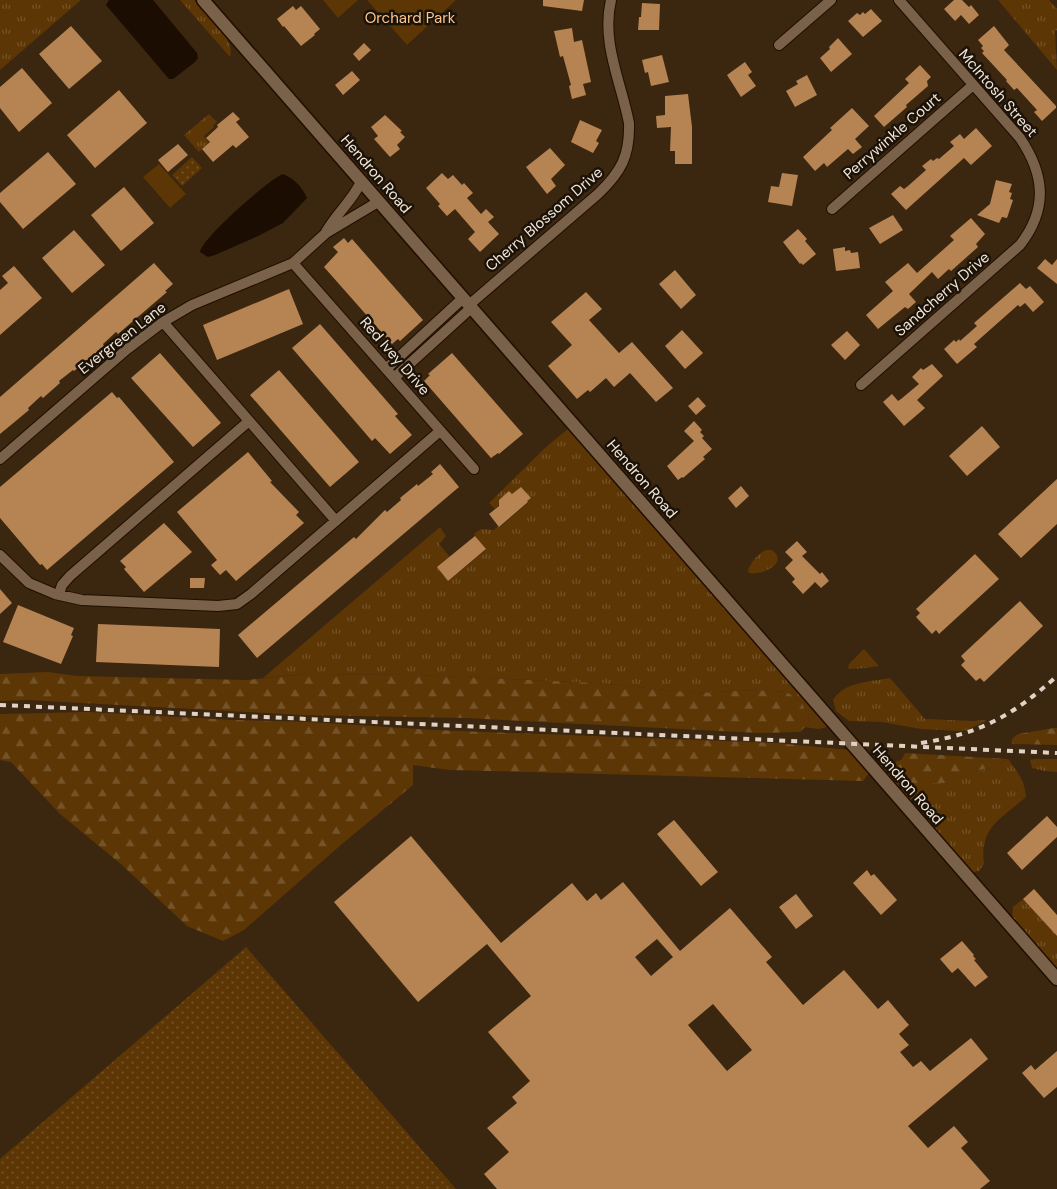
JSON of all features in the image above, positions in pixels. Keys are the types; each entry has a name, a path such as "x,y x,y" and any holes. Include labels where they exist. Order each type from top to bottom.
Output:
{"street":[{"name":"Hendron Road","path":"203,0 1057,979"},
{"name":"Cherry Blossom Drive","path":"467,304 604,188 617,174 626,157 630,136 629,123 608,37 607,21 611,0"},
{"path":"779,45 831,0"},
{"name":"McIntosh Street","path":"899,0 1020,138 1030,154 1039,177 1040,188 1036,220"},
{"name":"Perrywinkle Court","path":"832,209 973,85"},
{"name":"Evergreen Lane","path":"326,232 356,193 361,182"},
{"name":"Evergreen Lane","path":"0,459 126,350 163,322 192,305 293,263 326,232 378,202"},
{"name":"Sandcherry Drive","path":"861,385 1020,245 1036,220"},
{"name":"Red Ivey Drive","path":"293,263 474,469"},
{"path":"386,369 467,304"},
{"path":"394,378 467,304"},
{"path":"163,322 336,521"},
{"path":"59,594 62,585 70,576 248,421"},
{"path":"0,555 29,583 82,600 218,606 237,604 440,431"}],"green space":[{"path":"0,0 81,0 0,70"},
{"path":"180,0 194,0 212,19 229,42 230,57"},
{"name":"Orchard Park","path":"323,0 358,0 338,18"},
{"name":"Orchard Park","path":"367,0 456,0 407,45"},
{"path":"998,0 1049,0 1057,9 1057,30 1055,31 1057,70"},
{"path":"209,114 217,122 204,136 209,143 199,152 184,135"},
{"path":"192,157 202,168 182,186 172,175"},
{"path":"159,164 186,194 170,208 143,177"},
{"path":"569,428 827,727 819,729 804,727 810,722 802,703 787,692 758,690 695,693 598,683 417,675 307,674 263,678 440,527 446,536 439,544 450,557 437,567 448,581 486,550 474,534 481,529 494,530 498,526 500,527 528,503 527,501 531,498 521,487 512,494 509,491 501,498 502,501 495,509 489,503 545,448"},
{"path":"766,550 772,550 777,555 778,560 776,564 772,568 760,572 749,573 748,570 753,561"},
{"path":"864,649 879,666 849,669 849,664"},
{"path":"48,672 77,676 247,680 307,674 417,675 598,683 695,693 758,690 787,692 802,703 810,722 800,732 759,733 466,718 303,715 28,700 0,701 0,674"},
{"path":"890,678 925,719 986,721 967,730 921,729 882,722 849,721 836,711 833,700 844,689 858,683"},
{"path":"88,712 434,730 776,743 850,750 869,773 863,781 449,770 413,765 413,785 244,930 223,941 187,926 122,865 60,814 11,762 0,760 0,714"},
{"path":"1057,728 1057,745 1012,744 1012,739 1018,734"},
{"path":"905,753 1008,759 991,768 980,770 949,783 914,783 896,777 884,765 901,760"},
{"path":"1008,759 1022,781 1026,797 994,824 985,841 983,851 984,864 979,871 974,872 962,863 928,820 926,816 928,812 919,801 902,793 885,775 878,764 884,765 896,777 914,783 929,783 991,768"},
{"path":"1057,759 1057,772 1032,768 1030,760"},
{"path":"1023,899 1057,936 1057,969 1012,918 1013,907"},
{"path":"246,947 456,1189 0,1189 0,1159"}],"shaded area":[{"path":"109,0 153,0 197,53 198,58 173,79 169,79 106,5"},
{"path":"283,174 298,184 307,198 283,223 215,255 208,257 200,252 203,245 223,223 264,186"}],"building":[{"path":"543,0 584,0 582,11 543,6"},
{"path":"954,0 962,0 969,7 971,5 979,15 969,24 961,15 955,21 944,9"},
{"path":"642,3 660,4 659,30 638,30"},
{"path":"293,6 296,10 301,6 320,29 301,46 277,19"},
{"path":"871,9 882,21 863,37 848,21 857,13 860,15 863,12 865,14"},
{"path":"71,26 102,61 69,89 39,54"},
{"path":"994,26 1009,45 1004,50 1056,106 1042,121 1034,112 1037,110 1017,88 1014,90 982,53 984,51 981,48 983,46 978,40"},
{"path":"572,28 574,42 582,40 591,82 583,84 586,95 572,99 569,86 571,85 563,56 560,57 554,31"},
{"path":"838,38 852,54 831,72 820,58"},
{"path":"364,43 371,50 359,61 353,54"},
{"path":"662,55 669,82 651,86 648,72 645,73 642,60"},
{"path":"745,62 752,72 748,75 756,86 741,97 727,75"},
{"path":"920,65 931,77 927,81 928,86 884,127 874,116 909,83 905,79"},
{"path":"22,68 52,103 19,132 0,108 0,87"},
{"path":"352,71 360,80 343,95 335,85"},
{"path":"807,75 817,95 795,107 786,91 798,84 796,81"},
{"path":"119,90 147,123 95,168 67,135"},
{"path":"688,94 692,127 692,164 675,164 675,151 670,151 671,127 657,128 656,116 665,115 665,96"},
{"path":"852,108 869,126 855,139 862,147 853,154 848,149 827,167 824,163 815,171 803,157"},
{"path":"233,112 240,119 236,122 249,137 236,148 233,145 213,162 202,149 210,142 206,138 218,127 217,125"},
{"path":"385,115 402,131 400,132 405,137 397,145 400,149 390,157 374,139 378,136 371,127"},
{"path":"580,120 602,130 596,141 599,143 593,153 571,142"},
{"path":"976,128 992,146 971,165 964,158 906,210 891,194 900,186 904,189 908,186 926,170 922,166 931,159 933,161 937,158 939,159 954,146 950,142 960,134 964,139"},
{"path":"178,144 188,155 168,172 158,160"},
{"path":"550,148 565,165 551,179 556,186 547,194 526,167"},
{"path":"48,152 76,184 23,229 0,202 0,193"},
{"path":"442,173 448,179 453,175 462,185 464,183 473,193 467,198 481,214 486,209 494,217 488,222 499,234 480,252 468,239 475,232 455,209 447,216 438,206 440,204 426,188"},
{"path":"782,173 798,175 792,206 768,202 771,186 779,187"},
{"path":"996,180 1012,184 1009,192 1012,193 1010,199 1013,200 1007,218 1002,217 999,223 977,215 990,204"},
{"path":"124,187 154,223 121,251 91,215"},
{"path":"893,215 903,230 880,244 869,228"},
{"path":"971,218 985,234 976,244 978,247 951,271 949,269 938,279 932,272 909,294 916,302 908,309 905,307 878,329 866,315 893,291 885,282 908,263 917,273 954,240 950,236"},
{"path":"798,229 816,254 803,265 800,264 783,242"},
{"path":"74,230 105,265 72,293 42,258"},
{"path":"344,238 348,243 352,239 423,320 400,341 398,339 392,344 324,267 338,252 333,247"},
{"path":"845,247 845,251 850,250 851,253 858,252 860,268 836,271 833,249"},
{"path":"1045,259 1052,265 1057,259 1057,284 1037,268"},
{"path":"154,263 173,284 165,291 167,292 118,334 116,332 95,354 59,381 60,383 43,398 41,396 28,408 29,410 0,434 0,397"},
{"path":"14,266 42,298 0,335 0,290 8,283 2,276"},
{"path":"675,270 696,295 681,309 659,284"},
{"path":"1020,283 1026,289 1030,286 1044,302 1033,312 1025,303 1020,307 1018,305 974,344 977,347 957,364 944,349 954,340 956,342 959,339 960,341 977,326 974,323"},
{"path":"289,289 303,324 217,360 203,325"},
{"path":"586,292 602,309 589,320 619,353 632,342 673,388 656,402 630,373 614,387 606,378 590,392 588,390 577,399 548,366 572,345 551,322"},
{"path":"320,324 398,414 395,416 412,435 390,454 375,438 372,441 292,348"},
{"path":"682,330 703,353 685,369 665,346"},
{"path":"847,331 860,345 845,360 831,345"},
{"path":"160,353 221,423 193,447 131,378"},
{"path":"452,353 523,434 499,454 491,458 424,381 430,375 428,374"},
{"path":"932,364 943,376 917,400 925,408 904,426 883,402 892,394 898,401 901,399 919,384 912,377 921,368 923,370"},
{"path":"279,370 359,462 330,487 250,395"},
{"path":"112,392 117,398 119,397 174,462 47,570 42,564 40,565 0,518 0,487"},
{"path":"698,397 706,406 696,415 688,406"},
{"path":"694,421 702,430 700,432 704,436 702,438 712,449 703,457 705,459 678,480 667,466 694,441 684,431"},
{"path":"982,426 1000,447 967,476 949,456"},
{"path":"248,452 272,481 270,482 299,512 296,515 304,523 236,581 226,570 220,575 211,565 217,560 177,512"},
{"path":"440,464 459,487 257,658 238,635 354,537 356,539 385,510 387,512 401,500 400,498 433,474 431,472"},
{"path":"1057,479 1057,524 1021,558 998,534"},
{"path":"741,486 749,496 736,508 728,498"},
{"path":"521,487 531,498 499,527 489,514 499,506 499,500 509,491 512,494"},
{"path":"164,523 192,552 144,592 124,569 126,567 120,561"},
{"path":"475,536 486,549 448,581 437,567"},
{"path":"797,541 807,552 802,556 820,574 822,572 829,581 821,588 815,582 803,594 792,582 795,579 785,568 793,560 785,552"},
{"path":"975,554 999,579 939,634 936,630 932,634 916,617 920,613 916,609"},
{"path":"190,578 205,578 204,588 190,588"},
{"path":"0,589 12,603 0,614"},
{"path":"1020,601 1043,626 984,682 980,678 976,681 961,665 965,661 961,656"},
{"path":"18,605 74,628 71,635 73,636 61,664 3,642"},
{"path":"98,624 220,629 219,667 96,662"},
{"path":"1047,816 1057,827 1057,837 1022,870 1007,853"},
{"path":"674,820 718,872 701,886 657,834"},
{"path":"411,836 501,943 572,883 587,901 596,893 601,900 623,882 680,951 730,908 772,957 766,962 803,1005 844,970 878,1009 888,1000 909,1025 899,1034 909,1045 900,1052 913,1067 921,1061 930,1071 971,1038 988,1059 908,1126 928,1148 954,1126 968,1142 961,1148 990,1181 980,1189 497,1189 484,1174 509,1152 487,1128 517,1103 512,1097 530,1081 488,1032 531,996 487,944 418,1002 334,902","holes":["657,939 673,957 651,976 635,957","713,1004 752,1050 727,1071 688,1025"]},
{"path":"867,870 871,876 874,874 897,900 881,915 853,883"},
{"path":"1034,889 1057,915 1057,936 1023,899"},
{"path":"796,894 813,916 796,929 779,907"},
{"path":"962,941 974,955 976,959 974,960 988,977 975,987 958,968 952,973 940,959"},
{"path":"1057,1051 1057,1087 1044,1098 1022,1073 1031,1065 1035,1070"}],"railway":[{"path":"921,743 962,734 995,721 1025,702 1057,676"},
{"path":"0,705 1057,753"}]}
